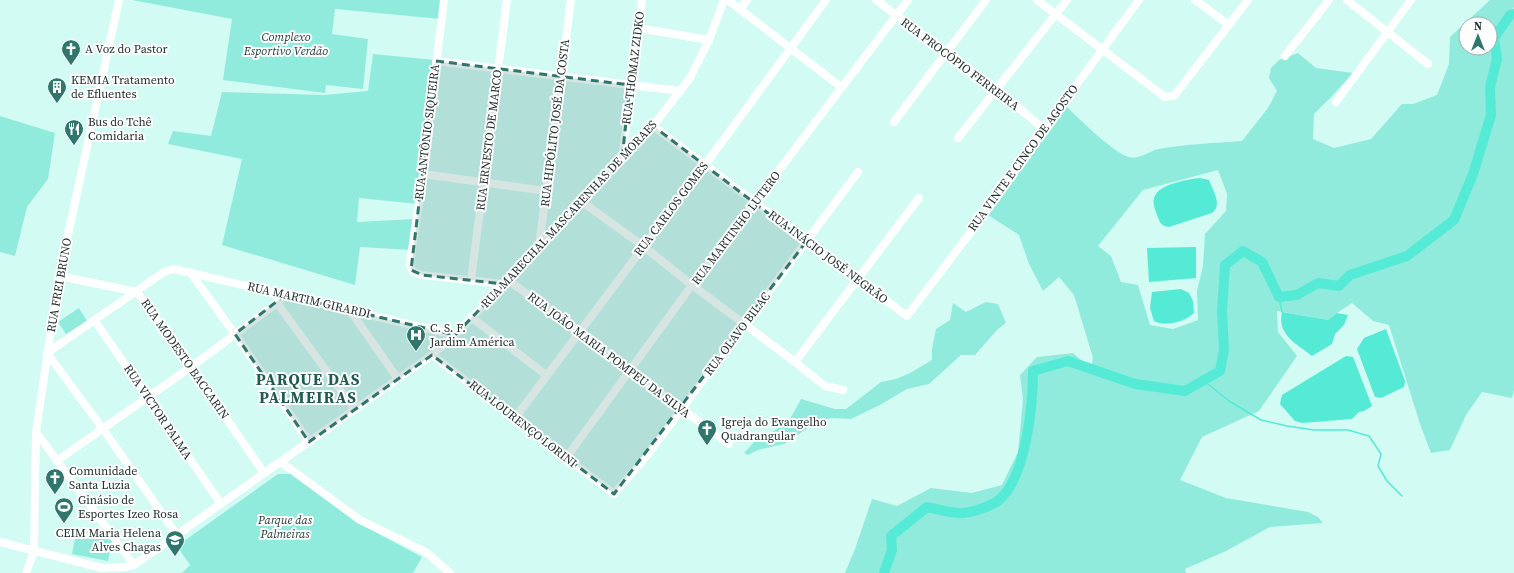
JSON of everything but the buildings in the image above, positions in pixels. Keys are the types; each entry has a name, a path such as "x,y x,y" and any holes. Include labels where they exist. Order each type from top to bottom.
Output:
{"street":[{"name":"RUA FREI BRUNO","path":"26,573 34,551 36,432 59,276 119,0"},
{"name":"RUA ANTÔNIO SIQUEIRA","path":"444,0 423,174 410,263 411,270 414,274 471,280"},
{"name":"RUA ERNESTO DE MARCO","path":"471,280 507,0"},
{"name":"RUA HIPÓLITO JOSÉ DA COSTA","path":"539,246 571,0"},
{"name":"RUA THOMAZ ZIDKO","path":"622,159 630,85 642,0"},
{"name":"RUA MARECHAL MASCARENHAS DE MORAES","path":"0,542 102,568 126,567 134,565 432,355 455,335 653,126 690,78 709,40 724,0"},
{"path":"728,0 841,87"},
{"path":"740,9 747,0"},
{"name":"RUA CARLOS GOMES","path":"515,418 705,165 826,0"},
{"name":"RUA PROCÓPIO FERREIRA","path":"876,0 997,90 1044,129"},
{"name":"RUA MARTINHO LUTERO","path":"566,458 692,285 908,0"},
{"path":"894,122 986,0"},
{"path":"1037,0 1165,97 1174,96 1248,0"},
{"path":"958,138 1067,0"},
{"name":"RUA VINTE E CINCO DE AGOSTO","path":"906,316 984,216 1044,129 1139,0"},
{"path":"1195,0 1229,26"},
{"path":"1285,56 1329,0"},
{"path":"1347,0 1428,64"},
{"path":"1336,102 1411,0"},
{"path":"638,28 709,40"},
{"path":"436,61 680,91"},
{"name":"RUA INÁCIO JOSÉ NEGRÃO","path":"653,126 906,316"},
{"name":"RUA OLAVO BILAC","path":"614,494 645,458 858,172"},
{"path":"423,174 546,190"},
{"path":"795,362 919,198"},
{"path":"581,202 643,246 825,386 843,390"},
{"name":"RUA MARTIM GIRARDI","path":"137,292 164,272 174,269 455,335"},
{"path":"190,272 235,334 309,442"},
{"name":"RUA MODESTO BACCARIN","path":"59,276 137,292 264,473"},
{"path":"471,280 506,282"},
{"name":"RUA JOÃO MARIA POMPEU DA SILVA","path":"506,282 630,370 729,444"},
{"path":"137,292 47,353 104,429 177,535"},
{"path":"58,460 191,367 277,303 285,295"},
{"path":"277,303 355,410"},
{"path":"349,309 398,379"},
{"path":"471,317 546,375"},
{"name":"RUA VICTOR PALMA","path":"95,321 221,504"},
{"name":"RUA LOURENÇO LORINI","path":"432,355 614,494"},
{"path":"36,432 134,565"},
{"path":"281,462 360,520 426,552 450,573"}],"highlighted area":[{"path":"436,61 630,85 622,159 653,126 806,242 614,494 432,355 309,442 235,334 285,295 455,335 504,284 422,275 411,270"}],"green space":[{"name":"Complexo Esportivo Verdão","path":"132,0 443,0 441,19 335,9 332,34 368,39 363,89 326,85 325,93 223,80 232,19"},
{"path":"1490,0 1514,0 1514,7 1510,14 1514,14 1514,390 1512,398 1482,392 1466,415 1450,450 1431,453 1420,424 1389,325 1373,321 1352,303 1328,320 1277,311 1278,332 1297,356 1259,411 1202,437 1180,480 1226,498 1308,512 1318,517 1323,523 1270,527 1226,551 1185,569 1186,573 845,573 872,499 897,506 931,488 972,493 1002,485 1018,452 1023,399 1020,375 1037,357 1073,353 1091,369 1093,358 1074,295 1059,277 1043,291 1029,264 1019,235 988,215 1067,107 1106,143 1123,154 1133,158 1155,150 1169,147 1242,141 1268,108 1277,91 1269,78 1271,68 1279,60 1298,53 1316,68 1353,73 1314,114 1313,139 1334,148 1371,139 1402,104 1413,104 1437,95 1449,64 1450,37 1458,30 1458,56 1498,56 1498,16 1473,16","holes":["1218,170 1227,194 1226,211 1205,234 1203,266 1197,291 1198,320 1173,329 1150,325 1138,285 1121,282 1111,256 1098,246 1143,190"]},
{"path":"373,54 435,60 418,204 359,198 357,222 414,219 412,250 360,247 355,285 222,245 242,159 168,144 173,131 211,136 222,92 324,95 368,91"},
{"path":"0,116 55,133 48,179 27,207 15,256 0,252"},
{"path":"986,302 998,304 1006,323 997,330 975,355 961,355 929,384 907,389 880,405 851,419 830,418 811,426 784,444 758,450 748,455 744,453 757,439 772,432 789,421 801,399 835,409 846,409 881,382 896,379 910,373 932,360 932,349 936,329 950,320 953,303 966,312"},
{"path":"79,308 87,321 66,334 58,322"},
{"name":"Parque das Palmeiras","path":"278,474 291,474 362,525 422,557 413,573 182,573 190,565 177,546"},
{"path":"76,533 112,540 108,561 72,554"}],"shaded area":[{"path":"1200,178 1209,180 1217,202 1215,210 1212,213 1169,227 1162,225 1155,210 1154,204 1155,196 1159,190 1183,181"},
{"path":"1196,247 1196,278 1149,282 1147,248"},
{"path":"1181,289 1189,293 1193,301 1194,313 1186,319 1175,323 1164,324 1154,321 1150,308 1152,292"},
{"path":"1282,312 1328,320 1337,313 1348,315 1344,325 1335,334 1332,344 1312,356 1289,338 1285,333 1281,320"},
{"path":"1386,329 1405,381 1404,387 1381,398 1375,397 1357,349 1364,338"},
{"path":"1346,356 1353,357 1372,406 1359,412 1352,419 1302,423 1295,421 1280,404 1282,395"}],"waterway":[{"path":"884,573 892,550 891,536 927,507 954,513 972,511 997,502 1009,488 1022,457 1026,439 1032,402 1033,371 1068,361 1135,384 1185,391 1220,371 1224,350 1222,311 1225,265 1243,251 1262,262 1279,297 1297,295 1318,283 1339,286 1350,275 1407,256 1454,220 1473,174 1491,115 1490,87 1497,59 1494,38 1510,15 1514,14"},
{"path":"1279,297 1282,312"},
{"path":"1203,380 1229,401 1261,420 1314,430 1348,430 1369,436 1381,454 1378,466 1387,481 1402,496"}],"place":[{"name":"A Voz do Pastor","path":"71,66"},
{"name":"KEMIA Tratamento de Efluentes","path":"57,104"},
{"name":"Bus do Tchê Comidaria","path":"74,146"},
{"name":"C. S. F. Jardim América","path":"416,352"},
{"name":"Igreja do Evangelho Quadrangular","path":"707,446"},
{"name":"Comunidade Santa Luzia","path":"55,495"},
{"name":"Ginásio de Esportes Izeo Rosa","path":"64,524"},
{"name":"CEIM Maria Helena Alves Chagas","path":"175,557"}],"district":[{"name":"PARQUE DAS PALMEIRAS","path":"308,388"}]}
